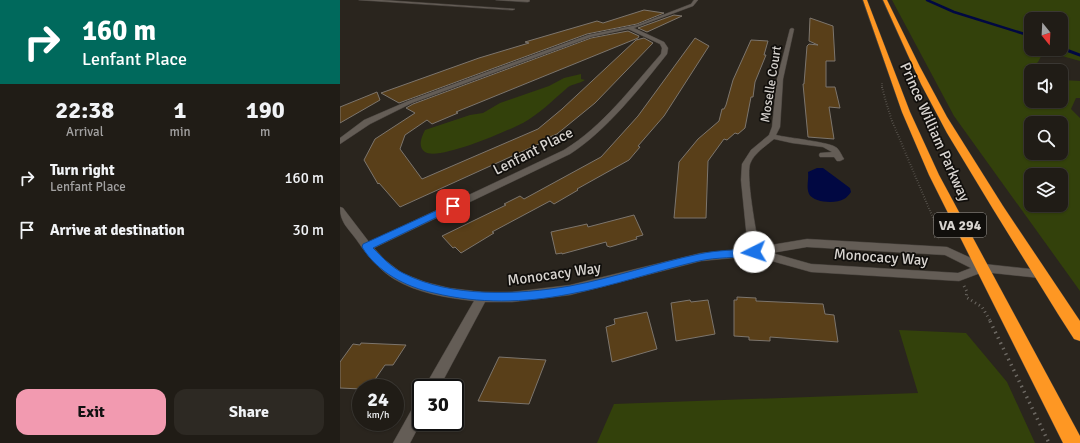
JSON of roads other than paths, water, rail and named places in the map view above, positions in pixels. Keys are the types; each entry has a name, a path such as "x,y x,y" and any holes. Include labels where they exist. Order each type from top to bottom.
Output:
{"highway":[{"name":"Prince William Parkway","path":"865,0 906,112 934,175 1073,443"},
{"name":"Prince William Parkway","path":"885,0 930,93 948,126 1040,274 1080,334"}],"street":[{"path":"361,0 513,9"},
{"path":"498,0 528,1"},
{"path":"340,142 367,122 410,102 590,36 630,28 692,5 696,0"},
{"name":"Lenfant Place","path":"367,247 567,152 584,142 614,112 663,56 665,51 662,43 630,28"},
{"name":"Moselle Court","path":"754,252 745,180 746,164 754,152 772,136 776,122 780,79 792,29"},
{"path":"772,136 792,141 825,145 834,149 839,157 823,155"},
{"name":"Monocacy Way","path":"340,210 367,247 381,263 398,276 423,286 449,293 482,297 512,297 570,290 701,257 754,252 807,243 947,251 982,268 1040,274"},
{"name":"Monocacy Way","path":"754,252 811,268 960,278 982,268"},
{"path":"436,379 482,297"},
{"path":"401,443 412,423"}],"waterway":[{"path":"927,0 954,12 1024,34"},
{"path":"1068,51 1080,55"}]}
